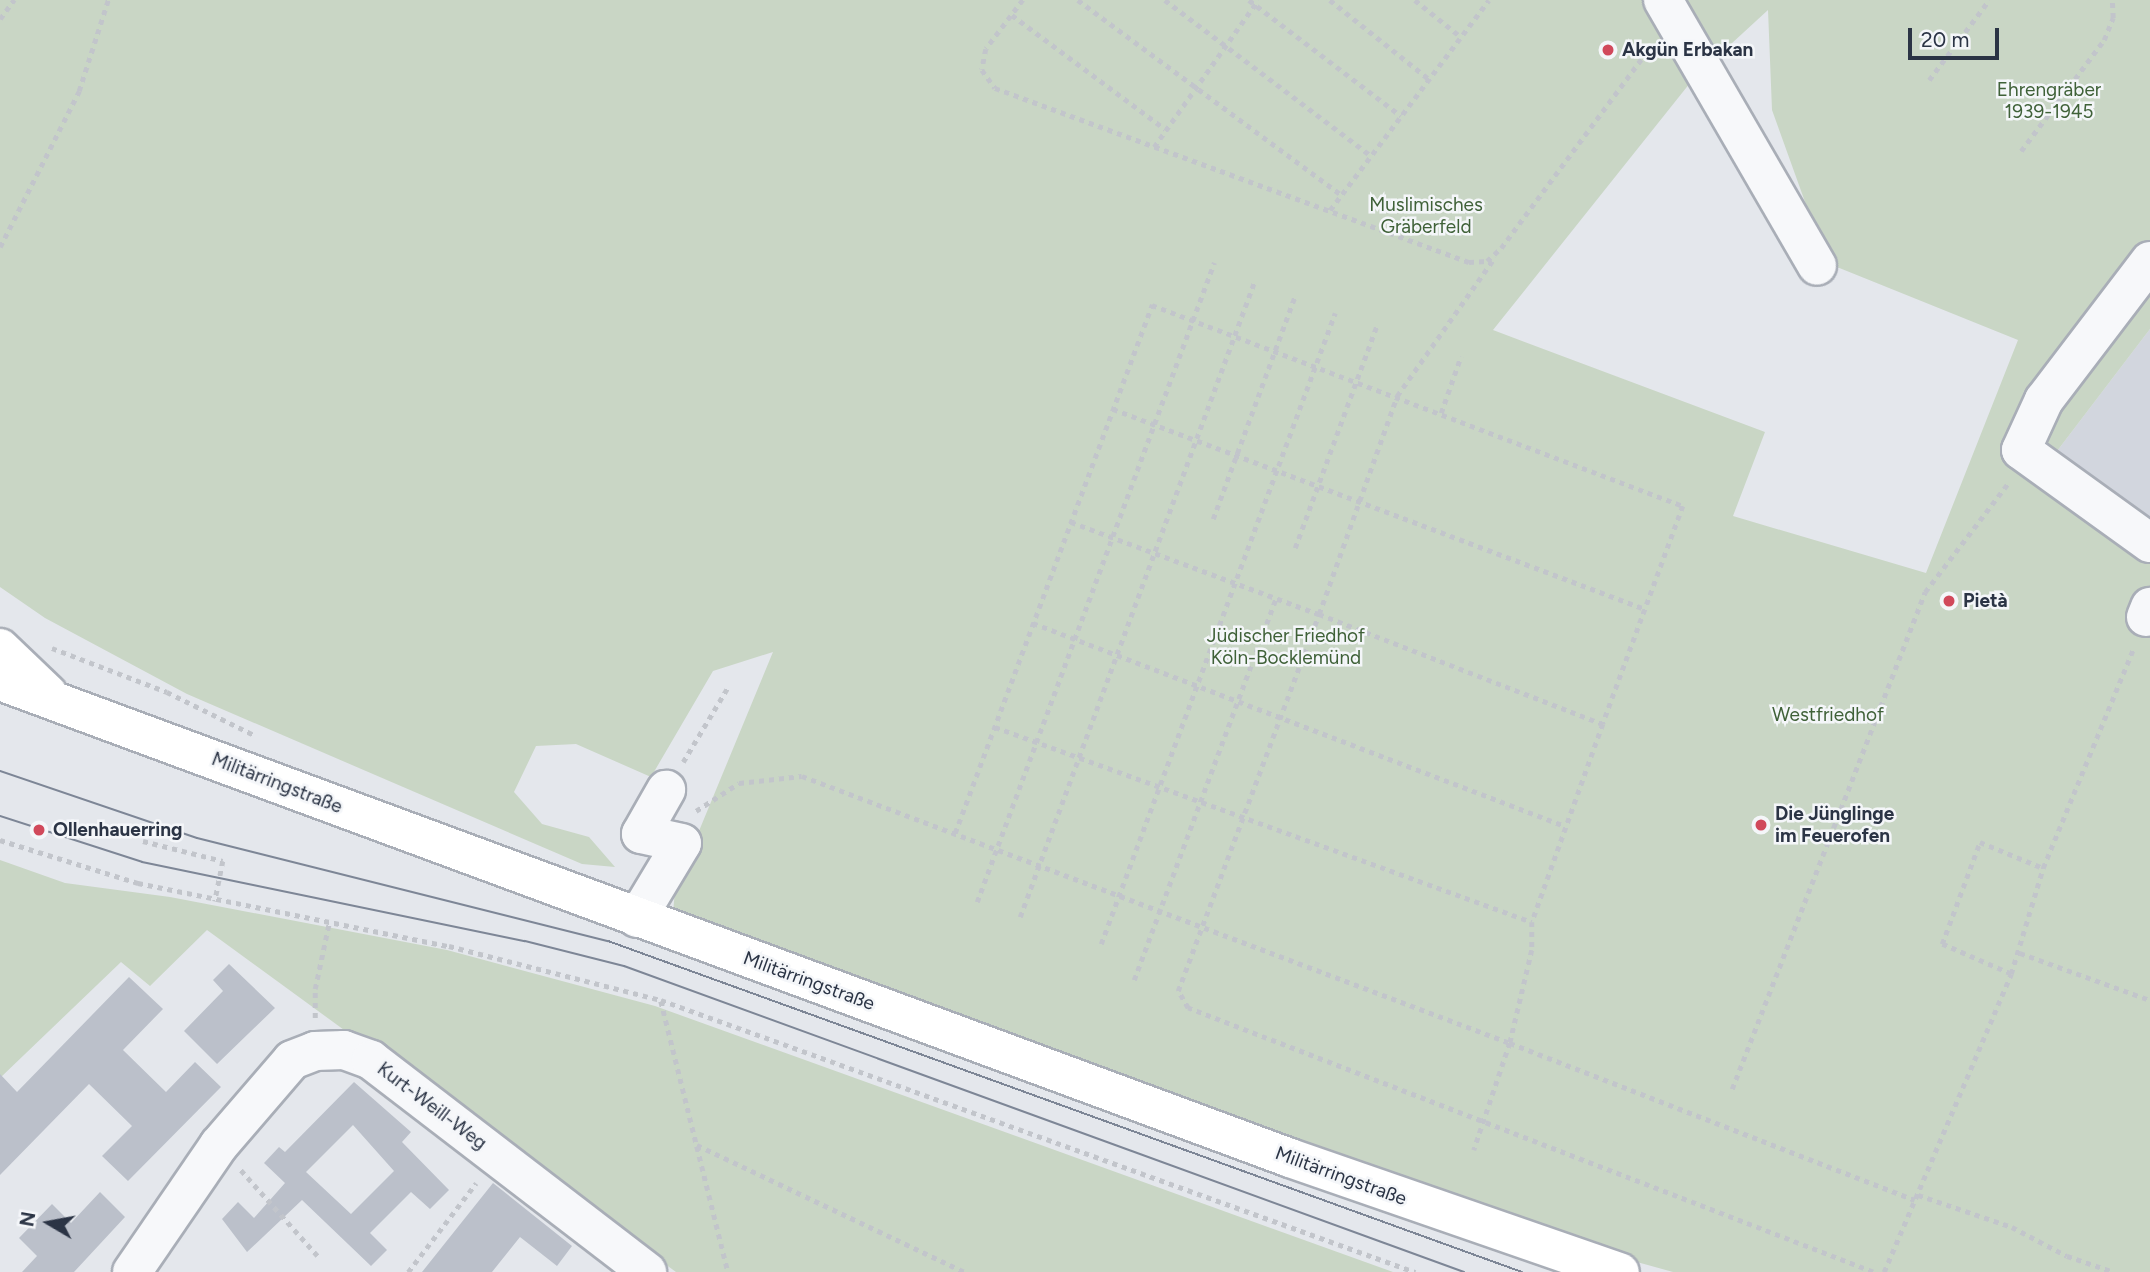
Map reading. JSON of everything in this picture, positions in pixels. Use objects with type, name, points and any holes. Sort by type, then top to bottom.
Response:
[{"type":"main road","points":[[0,648],[52,698]]},
{"type":"main road","name":"Militärringstraße","points":[[0,681],[1303,1163],[1620,1272]]},
{"type":"street","points":[[1667,8],[1817,266]]},
{"type":"street","points":[[2150,261],[2044,400],[2021,450],[2150,543]]},
{"type":"street","points":[[637,918],[682,843],[641,834],[666,790]]},
{"type":"street","name":"Kurt-Weill-Weg","points":[[315,1051],[344,1050],[371,1060],[498,1154],[647,1272]]},
{"type":"street","points":[[132,1272],[219,1145],[292,1060],[315,1051]]},
{"type":"path","points":[[0,19],[14,0]]},
{"type":"path","points":[[0,247],[79,91],[108,0]]},
{"type":"path","points":[[1023,0],[986,49],[982,69],[995,88],[1469,262],[1487,261],[1502,248]]},
{"type":"path","points":[[1078,0],[1342,195]]},
{"type":"path","points":[[1165,0],[1371,156]]},
{"type":"path","points":[[1250,0],[1401,116]]},
{"type":"path","points":[[1331,0],[1429,79]]},
{"type":"path","points":[[1415,0],[1461,37]]},
{"type":"path","points":[[1330,209],[1489,0]]},
{"type":"path","points":[[1928,80],[1989,0]]},
{"type":"path","points":[[2021,151],[2104,40],[2113,18],[2112,0]]},
{"type":"path","points":[[1154,147],[1256,2]]},
{"type":"path","points":[[1667,8],[1397,396],[1319,614],[1278,717],[1178,991],[1188,1008],[1873,1272]]},
{"type":"path","points":[[1012,15],[1165,129]]},
{"type":"path","points":[[977,902],[1214,263]]},
{"type":"path","points":[[1020,917],[1255,280]]},
{"type":"path","points":[[1213,519],[1295,296]]},
{"type":"path","points":[[955,833],[1152,305],[1683,506],[1532,922],[1532,950],[1510,1043],[1486,1123],[1474,1150]]},
{"type":"path","points":[[1101,944],[1335,313]]},
{"type":"path","points":[[1295,548],[1377,325]]},
{"type":"path","points":[[1441,413],[1461,356]]},
{"type":"path","points":[[1113,410],[1645,609]]},
{"type":"path","points":[[1732,1088],[1925,592],[2006,487],[2021,450]]},
{"type":"path","points":[[1071,522],[1603,724]]},
{"type":"path","points":[[1134,980],[1276,598]]},
{"type":"path","points":[[1884,1272],[2020,953],[2043,868],[2148,612]]},
{"type":"path","points":[[1033,624],[1565,827]]},
{"type":"path","points":[[666,790],[728,687]]},
{"type":"path","points":[[995,727],[1532,922]]},
{"type":"path","points":[[682,843],[696,810],[739,783],[802,776],[1916,1197],[1988,1217],[2067,1256],[2114,1272]]},
{"type":"path","points":[[0,840],[73,864],[215,901],[449,946],[661,1000],[1415,1272]]},
{"type":"path","points":[[143,841],[223,861],[215,901]]},
{"type":"path","points":[[2011,974],[1942,944],[1980,842],[2043,868]]},
{"type":"path","points":[[315,1051],[315,989],[329,923]]},
{"type":"path","points":[[2020,953],[2150,1000]]},
{"type":"path","points":[[661,1000],[728,1272]]},
{"type":"path","points":[[696,1144],[965,1272]]},
{"type":"path","points":[[219,1145],[318,1256]]},
{"type":"path","points":[[408,1272],[498,1154]]},
{"type":"shaded area","points":[[2150,329],[2150,531],[2051,459]]},
{"type":"green space","points":[[0,0],[2150,0],[2150,329],[2051,459],[2150,531],[2150,1272],[1673,1272],[1590,1249],[673,914],[675,889],[773,652],[713,671],[651,777],[576,744],[536,746],[514,792],[542,824],[589,837],[615,867],[582,864],[187,694],[45,618],[0,587]],"holes":[[[1768,10],[1772,110],[1827,263],[2018,340],[1926,573],[1733,516],[1765,432],[1493,330],[1694,78]]]},
{"type":"green space","points":[[0,860],[65,883],[170,897],[447,950],[655,1006],[1393,1272],[676,1272],[207,930],[150,986],[121,962],[0,1078]]},
{"type":"building","points":[[229,964],[275,1008],[217,1064],[184,1031],[223,991],[213,980]]},
{"type":"building","points":[[129,977],[163,1009],[123,1050],[166,1092],[195,1062],[221,1087],[128,1181],[102,1156],[132,1126],[89,1084],[0,1175],[0,1074],[17,1092]]},
{"type":"building","points":[[354,1082],[411,1132],[402,1142],[449,1190],[430,1209],[411,1192],[370,1233],[387,1250],[371,1266],[302,1200],[247,1252],[222,1219],[238,1202],[254,1218],[285,1183],[264,1163],[279,1147],[285,1152]],"holes":[[[353,1125],[394,1171],[351,1214],[306,1172]]]},
{"type":"building","points":[[493,1183],[572,1246],[557,1266],[520,1237],[492,1272],[422,1272]]},
{"type":"building","points":[[100,1192],[125,1217],[74,1272],[22,1272],[37,1256],[19,1238],[52,1204],[71,1223]]},
{"type":"tram line","points":[[0,771],[197,838],[608,941],[1522,1272]]},
{"type":"tram line","points":[[0,816],[142,862],[525,941],[624,966],[1464,1272]]},
{"type":"place","name":"Akgün Erbakan","points":[[1608,50]]},
{"type":"place","name":"Pietà","points":[[1949,601]]},
{"type":"place","name":"Die Jünglinge im Feuerofen","points":[[1761,825]]},
{"type":"place","name":"Ollenhauerring","points":[[39,830]]},
{"type":"park label","name":"Ehrengräber 1939-1945","points":[[2049,101]]},
{"type":"park label","name":"Muslimisches Gräberfeld","points":[[1426,216]]},
{"type":"park label","name":"Jüdischer Friedhof Köln-Bocklemünd","points":[[1286,647]]},
{"type":"park label","name":"Westfriedhof","points":[[1828,715]]}]
